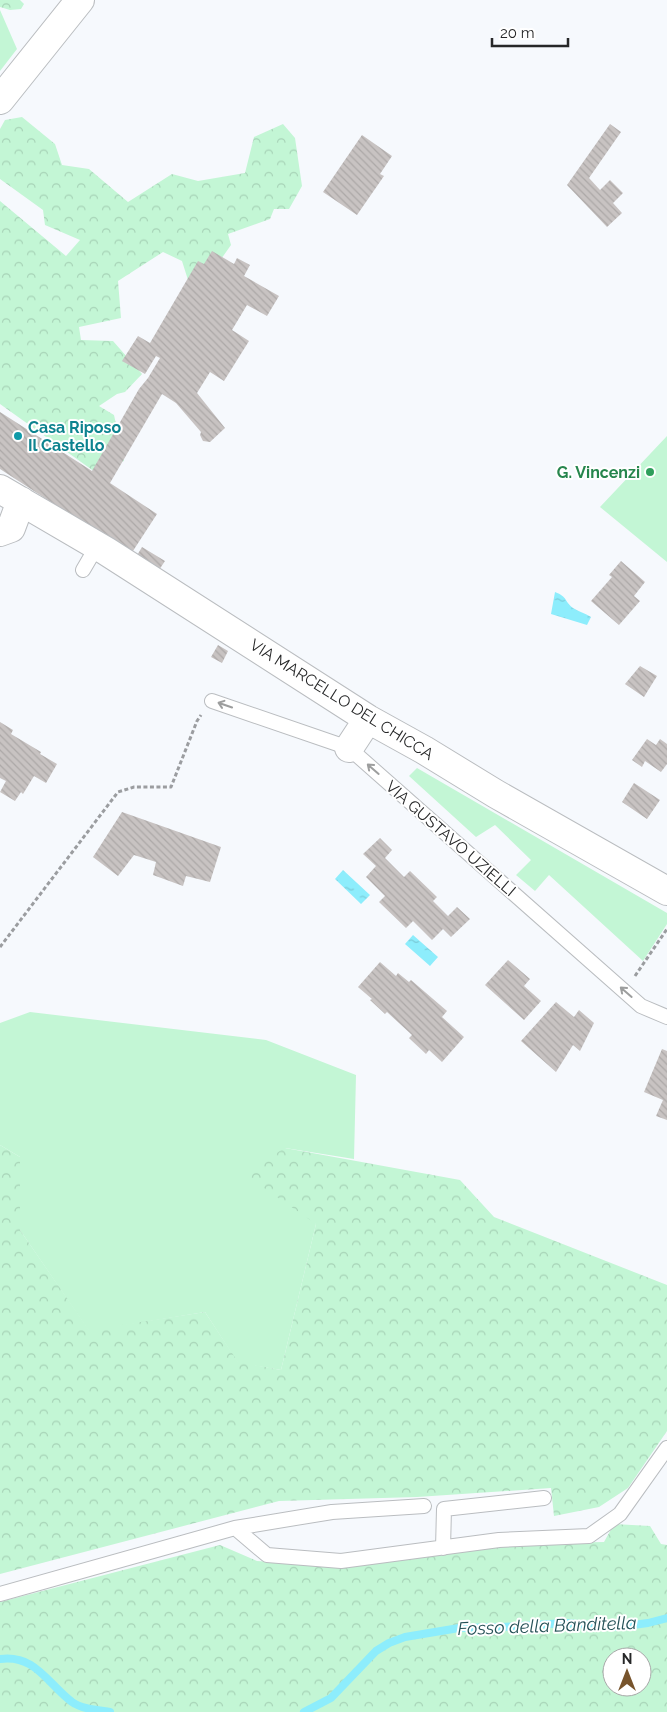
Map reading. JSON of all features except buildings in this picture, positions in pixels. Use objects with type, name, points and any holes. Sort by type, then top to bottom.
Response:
[{"type":"street","points":[[0,100],[80,0]]},
{"type":"street","points":[[0,532],[11,528],[11,495]]},
{"type":"street","name":"VIA MARCELLO DEL CHICCA","points":[[11,495],[97,546],[368,719],[667,891]]},
{"type":"street","points":[[349,748],[368,719]]},
{"type":"lane","points":[[83,570],[97,546]]},
{"type":"lane","name":"VIA GUSTAVO UZIELLI","points":[[212,701],[349,748],[641,1006],[667,1017]]},
{"type":"lane","points":[[235,1528],[267,1555],[341,1561],[499,1540],[589,1536],[620,1514],[667,1448]]},
{"type":"lane","points":[[443,1548],[444,1509],[544,1498]]},
{"type":"lane","points":[[0,1594],[235,1528],[332,1512],[424,1506]]},
{"type":"path","points":[[0,947],[118,792],[134,787],[171,787],[197,721],[212,701]]},
{"type":"path","points":[[640,983],[633,979],[667,929]]},
{"type":"green space","points":[[0,0],[20,0],[24,4],[21,9],[10,10],[0,7]]},
{"type":"green space","points":[[0,10],[17,49],[0,71]]},
{"type":"green space","points":[[22,117],[55,144],[62,165],[89,169],[128,202],[172,174],[198,181],[245,173],[254,137],[283,124],[295,138],[302,186],[289,209],[274,209],[270,219],[228,234],[231,245],[207,279],[188,280],[182,261],[163,252],[118,281],[121,318],[79,327],[81,340],[113,341],[142,374],[125,392],[117,394],[99,406],[114,415],[124,461],[95,472],[0,404],[0,201],[66,256],[80,240],[45,225],[43,210],[0,179],[0,129],[5,120]]},
{"type":"green space","name":"G. Vincenzi","points":[[667,436],[667,562],[600,507]]},
{"type":"green space","points":[[417,768],[667,913],[667,924],[643,961],[549,875],[535,891],[516,875],[531,860],[495,825],[476,837],[409,776]]},
{"type":"green space","points":[[30,1012],[266,1040],[356,1075],[354,1159],[285,1148],[316,1224],[281,1370],[238,1363],[205,1312],[89,1331],[20,1230],[20,1157],[0,1145],[0,1023]]},
{"type":"green space","points":[[0,1145],[20,1157],[20,1230],[89,1330],[205,1312],[238,1362],[281,1370],[316,1224],[242,1173],[285,1148],[460,1180],[494,1217],[667,1285],[667,1431],[628,1488],[599,1507],[554,1516],[551,1488],[417,1497],[279,1501],[0,1574]]},
{"type":"green space","points":[[614,1524],[650,1526],[661,1544],[667,1545],[667,1712],[0,1712],[0,1602],[220,1545],[257,1561],[336,1566],[500,1544],[604,1542]]},
{"type":"water","points":[[555,592],[564,597],[570,606],[591,617],[587,625],[551,614]]},
{"type":"water","points":[[343,870],[370,895],[361,904],[335,879]]},
{"type":"water","points":[[413,935],[438,957],[430,966],[405,944]]},
{"type":"waterway","name":"Fosso della Banditella","points":[[304,1712],[331,1698],[376,1651],[389,1643],[405,1637],[459,1628],[565,1623],[618,1627],[667,1618]]},
{"type":"waterway","name":"Fosso della Banditella","points":[[0,1659],[12,1659],[32,1665],[72,1702],[90,1709],[110,1712]]},
{"type":"place","name":"Casa Riposo Il Castello","points":[[18,436]]},
{"type":"place","name":"G. Vincenzi","points":[[650,472]]}]
